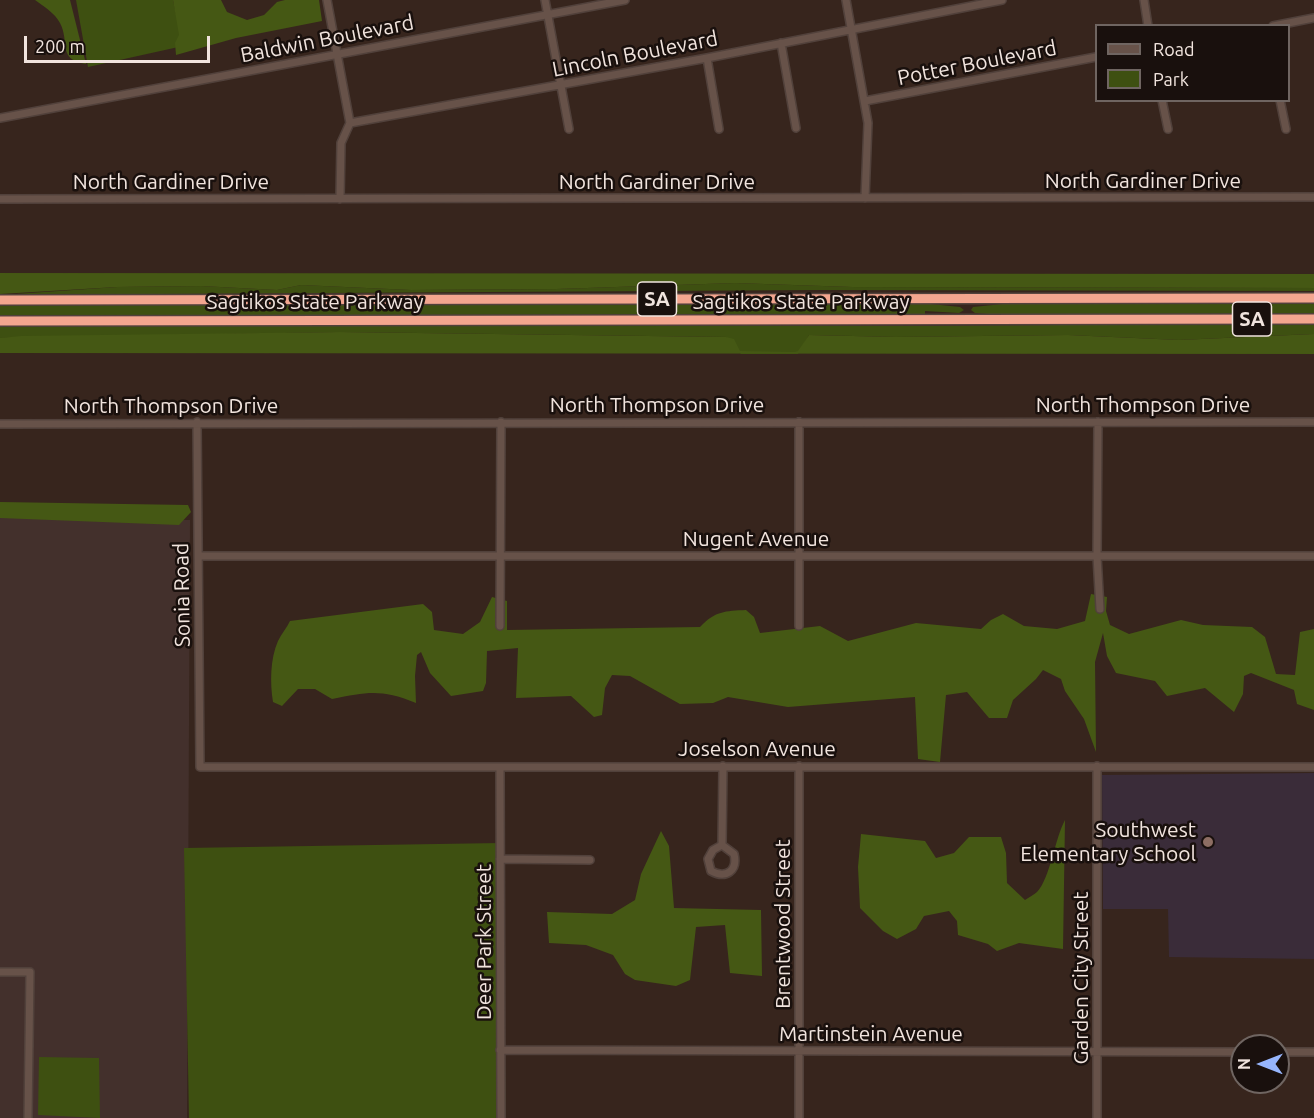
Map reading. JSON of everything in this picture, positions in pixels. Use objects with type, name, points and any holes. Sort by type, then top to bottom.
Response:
[{"type":"highway","name":"Sagtikos State Parkway","points":[[0,300],[1314,298]]},
{"type":"highway","name":"Sagtikos State Parkway","points":[[0,321],[1314,319]]},
{"type":"street","points":[[327,0],[350,123],[340,143],[340,199]]},
{"type":"street","points":[[545,0],[569,129]]},
{"type":"street","name":"Baldwin Boulevard","points":[[0,118],[625,0]]},
{"type":"street","points":[[846,0],[865,101],[867,123],[865,198]]},
{"type":"street","name":"Lincoln Boulevard","points":[[350,123],[707,58],[1002,0]]},
{"type":"street","points":[[1144,0],[1148,24]]},
{"type":"street","points":[[1283,24],[1314,18]]},
{"type":"street","points":[[781,43],[796,128]]},
{"type":"street","name":"Potter Boulevard","points":[[865,101],[1095,57]]},
{"type":"street","points":[[707,58],[719,129]]},
{"type":"street","points":[[1162,102],[1167,129]]},
{"type":"street","points":[[1281,102],[1286,129]]},
{"type":"street","name":"North Gardiner Drive","points":[[0,199],[1314,197]]},
{"type":"street","name":"Sonia Road","points":[[197,422],[200,767]]},
{"type":"street","points":[[500,627],[501,422]]},
{"type":"street","points":[[799,422],[799,626]]},
{"type":"street","points":[[1098,422],[1097,556],[1100,609]]},
{"type":"street","name":"North Thompson Drive","points":[[0,424],[1314,422]]},
{"type":"street","name":"Nugent Avenue","points":[[199,556],[1314,556]]},
{"type":"street","name":"Deer Park Street","points":[[500,766],[501,1118]]},
{"type":"street","points":[[722,845],[723,766]]},
{"type":"street","name":"Brentwood Street","points":[[799,766],[799,1118]]},
{"type":"street","name":"Garden City Street","points":[[1097,766],[1098,1118]]},
{"type":"street","name":"Joselson Avenue","points":[[200,767],[1314,767]]},
{"type":"street","points":[[722,845],[734,854],[736,860],[733,869],[721,875],[711,871],[708,859],[713,850],[722,845]]},
{"type":"street","points":[[500,859],[590,860]]},
{"type":"street","points":[[0,972],[30,972],[28,1118]]},
{"type":"street","name":"Martinstein Avenue","points":[[500,1050],[1230,1052]]},
{"type":"street","points":[[1290,1052],[1314,1052]]},
{"type":"shaded area","points":[[0,517],[190,520],[187,1118],[0,1118]]},
{"type":"shaded area","name":"Southwest Elementary School","points":[[1314,773],[1314,959],[1169,957],[1168,909],[1103,909],[1102,775]]},
{"type":"green space","points":[[35,0],[70,0],[86,64],[71,59],[58,19]]},
{"type":"green space","points":[[76,0],[173,0],[183,46],[88,67]]},
{"type":"green space","points":[[173,0],[221,0],[227,12],[247,20],[264,15],[277,2],[319,0],[322,21],[236,38],[176,55],[175,43],[179,35]]},
{"type":"green space","points":[[0,273],[1314,274],[1314,288],[852,287],[735,283],[557,289],[411,290],[301,285],[277,290],[201,286],[117,287],[0,294]]},
{"type":"green space","points":[[735,283],[852,287],[1314,288],[1314,291],[818,290],[0,295],[117,287],[201,286],[277,290],[301,285],[411,290],[557,289]]},
{"type":"green space","points":[[912,302],[960,307],[964,310],[959,313],[925,311],[925,314],[920,314],[920,316],[0,317],[0,304]]},
{"type":"green space","points":[[1314,302],[1314,315],[1015,316],[975,313],[971,310],[973,307],[1012,303]]},
{"type":"green space","points":[[1314,323],[1314,334],[1179,340],[1068,335],[896,337],[809,335],[798,354],[741,354],[726,337],[340,332],[0,338],[0,325],[932,326]]},
{"type":"green space","points":[[340,332],[726,337],[734,339],[740,351],[795,352],[809,335],[896,337],[1068,335],[1179,340],[1314,334],[1314,354],[0,353],[0,338],[21,336]]},
{"type":"green space","points":[[0,502],[188,505],[191,512],[179,525],[0,518]]},
{"type":"green space","points":[[1091,594],[1107,597],[1106,611],[1110,625],[1129,634],[1181,620],[1203,625],[1252,627],[1265,637],[1276,674],[1295,675],[1300,632],[1314,629],[1314,710],[1297,704],[1294,690],[1251,673],[1244,676],[1243,694],[1234,712],[1205,688],[1167,696],[1155,681],[1116,673],[1107,656],[1103,633],[1095,662],[1096,752],[1084,719],[1065,691],[1061,679],[1043,670],[1013,700],[1007,718],[989,718],[967,692],[946,695],[940,762],[918,759],[915,697],[788,707],[728,697],[713,703],[680,704],[630,676],[612,675],[605,688],[602,715],[594,717],[571,696],[516,698],[518,648],[487,651],[486,683],[483,691],[451,696],[430,673],[421,652],[417,655],[416,703],[393,695],[374,693],[332,699],[315,689],[298,689],[282,706],[273,702],[272,695],[273,655],[290,621],[423,604],[432,612],[434,630],[463,634],[480,622],[492,597],[507,601],[507,630],[700,627],[721,613],[746,610],[754,617],[760,633],[820,626],[848,641],[916,623],[981,629],[991,620],[1003,614],[1024,626],[1057,629],[1085,621]]},
{"type":"green space","points":[[1065,820],[1063,949],[1019,943],[997,951],[988,944],[958,935],[957,921],[949,911],[924,916],[916,929],[897,939],[883,931],[860,908],[858,867],[861,834],[925,841],[936,858],[954,853],[969,837],[1001,837],[1006,853],[1007,883],[1025,900],[1042,886]]},
{"type":"green space","points":[[661,831],[669,846],[674,908],[761,910],[762,976],[730,973],[725,925],[696,927],[690,980],[676,986],[635,980],[625,974],[613,955],[586,945],[549,943],[547,912],[612,914],[635,900],[641,874]]},
{"type":"green space","points":[[501,843],[506,1118],[189,1118],[184,848]]},
{"type":"green space","points":[[39,1057],[99,1058],[100,1118],[38,1115]]},
{"type":"place","name":"Southwest Elementary School","points":[[1208,842]]}]
